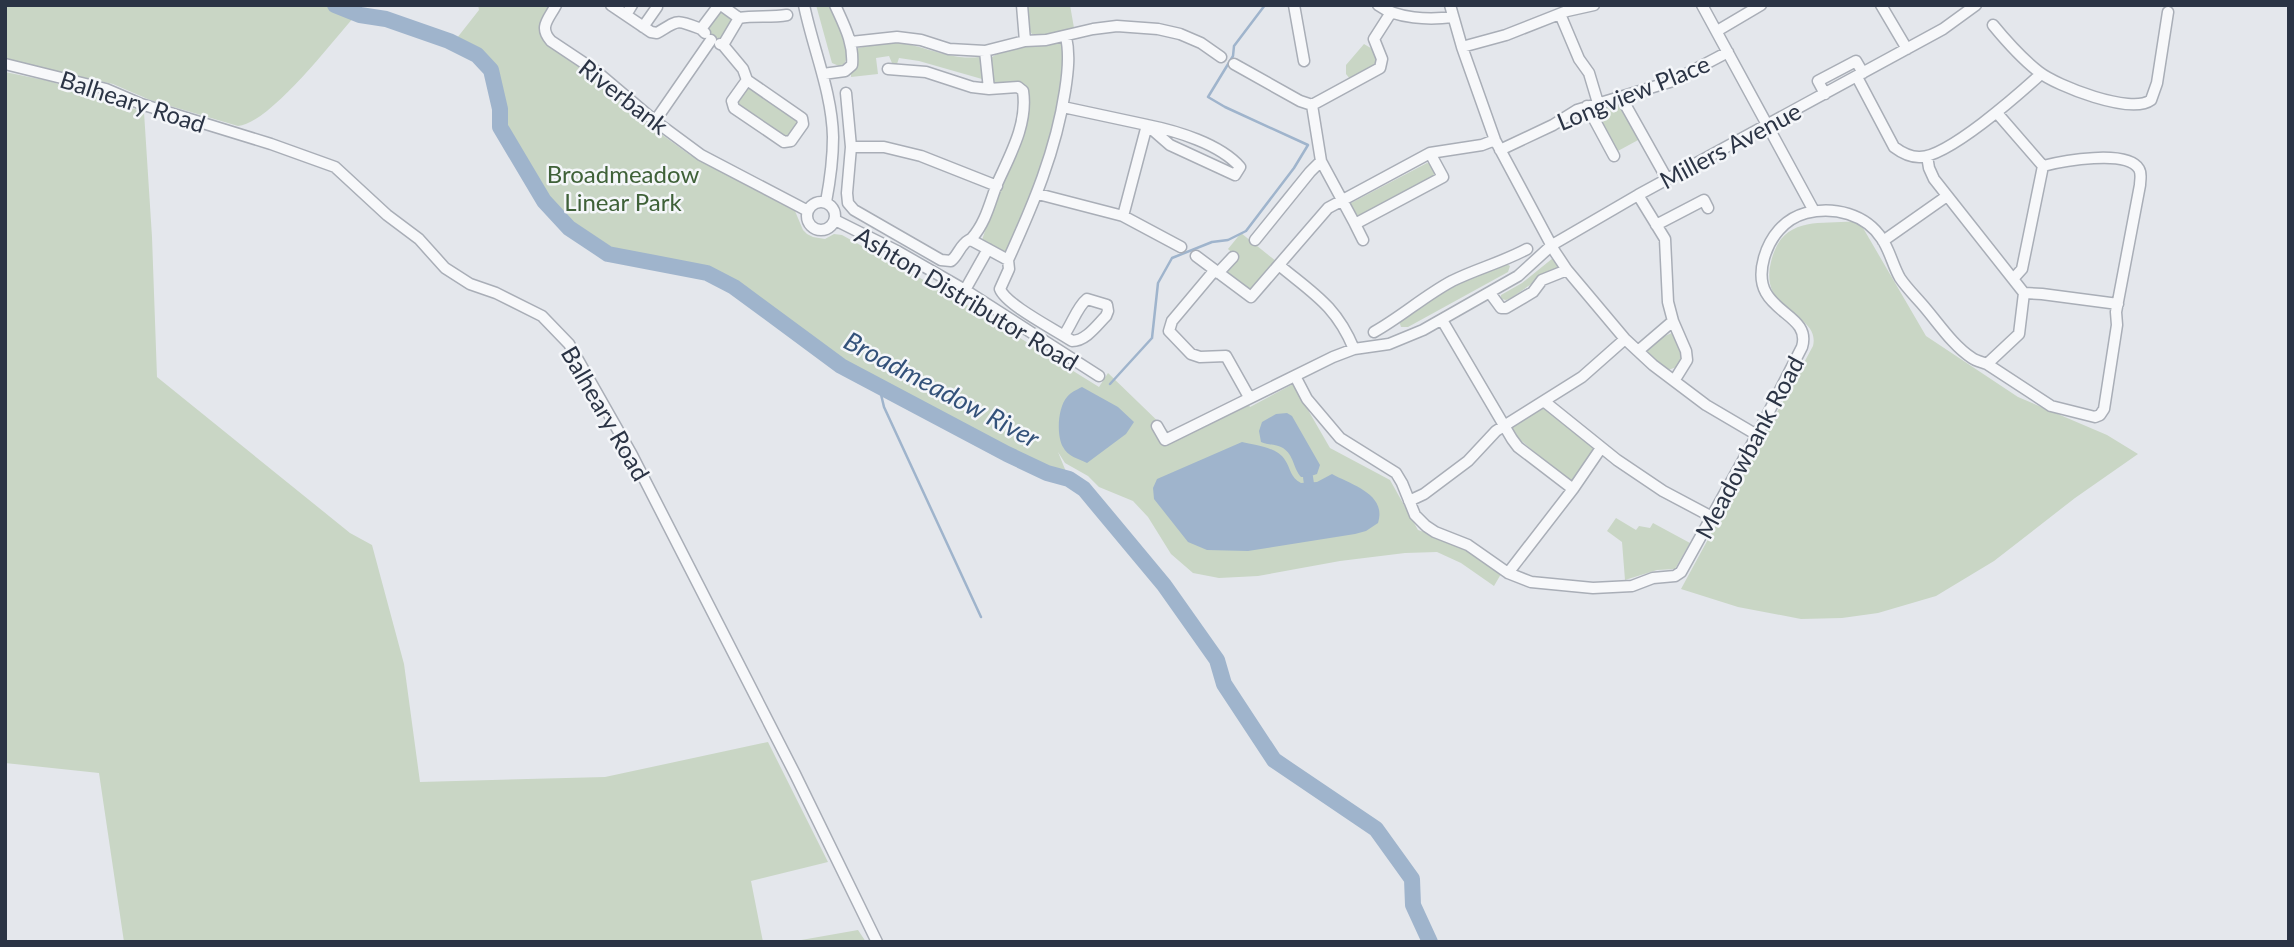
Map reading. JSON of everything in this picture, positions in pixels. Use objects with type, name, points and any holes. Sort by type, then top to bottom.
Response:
[{"type":"street","name":"Riverbank","points":[[556,5],[544,26],[546,36],[596,71],[655,121],[701,155],[808,211]]},
{"type":"street","points":[[611,5],[643,27],[657,33],[677,22],[701,29],[711,40],[723,45],[743,69],[747,80],[802,118],[803,124],[791,141],[784,142],[734,108],[732,101],[747,80]]},
{"type":"street","points":[[626,15],[632,5]]},
{"type":"street","points":[[701,29],[720,5],[739,18],[787,15]]},
{"type":"street","points":[[804,5],[823,74],[833,136],[832,167],[826,202]]},
{"type":"street","points":[[823,74],[845,71],[852,65],[851,42],[835,5]]},
{"type":"street","points":[[1022,5],[1025,41]]},
{"type":"street","points":[[1291,5],[1304,61]]},
{"type":"street","points":[[1378,5],[1390,14],[1411,11],[1453,17]]},
{"type":"street","points":[[1450,5],[1495,140],[1567,270],[1638,351],[1706,405],[1757,435]]},
{"type":"street","points":[[1462,47],[1593,5]]},
{"type":"street","points":[[1702,5],[1814,211]]},
{"type":"street","points":[[1717,31],[1761,5]]},
{"type":"street","points":[[1881,5],[1907,49]]},
{"type":"street","name":"Millers Avenue","points":[[1157,426],[1165,440],[1333,357],[1354,349],[1377,347],[1400,340],[1442,320],[1518,276],[1552,245],[1638,195],[1943,29],[1976,5]]},
{"type":"street","points":[[643,27],[657,7]]},
{"type":"street","points":[[1993,25],[2017,54],[2041,74],[2099,99],[2146,103],[2151,100],[2157,83],[2168,12]]},
{"type":"street","points":[[1234,64],[1312,105],[1380,68],[1382,59],[1374,39],[1390,14]]},
{"type":"street","points":[[1560,14],[1579,59],[1589,73],[1598,103]]},
{"type":"street","points":[[723,45],[739,18]]},
{"type":"street","points":[[851,42],[897,37],[921,40],[949,49],[985,51],[1025,41],[1066,37],[1093,29],[1117,26],[1158,29],[1191,38],[1222,57]]},
{"type":"street","points":[[1008,260],[1038,194],[1058,133],[1069,49],[1066,37]]},
{"type":"street","points":[[655,121],[711,40]]},
{"type":"street","points":[[985,51],[989,89]]},
{"type":"street","name":"Longview Place","points":[[1500,150],[1587,106],[1673,81],[1728,52]]},
{"type":"street","points":[[1825,94],[1818,81],[1856,61],[1894,148],[1904,155],[1921,158],[1982,124],[2041,74]]},
{"type":"street","name":"Balheary Road","points":[[5,64],[106,89],[141,104],[271,144],[335,167],[387,215],[419,239],[445,268],[470,284],[496,293],[542,316],[569,344],[632,455],[795,774],[877,942]]},
{"type":"street","points":[[846,93],[850,147],[847,193],[854,211],[947,262],[956,258],[964,243],[971,240],[985,216],[1015,145],[1024,111],[1023,92],[1018,87],[989,89],[961,85],[926,72],[888,69]]},
{"type":"street","points":[[1621,97],[1667,179]]},
{"type":"street","points":[[1312,105],[1321,161],[1363,240]]},
{"type":"street","points":[[1587,106],[1614,156]]},
{"type":"street","points":[[1063,107],[1176,131],[1231,157],[1240,167],[1235,174],[1223,170],[1170,145],[1147,125]]},
{"type":"street","points":[[1997,113],[2043,166]]},
{"type":"street","points":[[1123,216],[1147,125]]},
{"type":"street","points":[[1196,256],[1251,297],[1324,212],[1341,200],[1430,153],[1482,145],[1495,140]]},
{"type":"street","points":[[850,147],[884,147],[920,156],[997,186]]},
{"type":"street","points":[[1355,224],[1443,177],[1430,153]]},
{"type":"street","points":[[1927,156],[1934,179],[2024,293],[2019,334],[1987,364]]},
{"type":"street","points":[[1947,196],[1883,241],[1900,279],[1955,343],[1973,359],[1987,364],[2051,406],[2095,417],[2104,409],[2118,304],[2141,172],[2127,161],[2098,157],[2043,166]]},
{"type":"street","points":[[1255,240],[1321,161]]},
{"type":"street","points":[[2013,279],[2022,269],[2043,166]]},
{"type":"street","points":[[1038,194],[1123,216],[1181,247]]},
{"type":"street","points":[[1638,195],[1665,239],[1666,288],[1673,321],[1687,360],[1674,381]]},
{"type":"street","points":[[1656,225],[1704,200],[1708,208]]},
{"type":"street","points":[[817,202],[826,202],[833,207],[835,220],[826,229],[817,229],[809,224],[808,211],[817,202]]},
{"type":"street","name":"Meadowbank Road","points":[[1508,573],[1531,582],[1580,587],[1625,587],[1653,578],[1675,576],[1681,572],[1757,435],[1794,365],[1804,340],[1801,325],[1776,307],[1765,291],[1761,270],[1772,238],[1796,217],[1814,211],[1842,211],[1866,223],[1883,241]]},
{"type":"street","name":"Ashton Distributor Road","points":[[835,220],[965,290],[1099,376]]},
{"type":"street","points":[[971,240],[1008,260],[1010,266],[1001,285],[1001,293],[1030,315],[1072,341],[1082,340],[1106,316],[1107,305],[1087,299],[1063,335]]},
{"type":"street","points":[[965,290],[988,249]]},
{"type":"street","points":[[1374,332],[1451,282],[1527,249]]},
{"type":"street","points":[[1233,257],[1172,321],[1169,331],[1191,354],[1200,357],[1226,356],[1249,397]]},
{"type":"street","points":[[1508,259],[1518,276]]},
{"type":"street","points":[[1280,266],[1330,307],[1354,349]]},
{"type":"street","points":[[1490,293],[1501,308],[1506,308],[1533,292],[1542,280],[1567,270]]},
{"type":"street","points":[[2024,293],[2118,304]]},
{"type":"street","points":[[1442,320],[1518,447],[1573,489]]},
{"type":"street","points":[[1638,351],[1673,321]]},
{"type":"street","points":[[1392,322],[1400,340]]},
{"type":"street","points":[[1409,501],[1468,461],[1504,426],[1582,377],[1625,339]]},
{"type":"street","points":[[1295,376],[1307,399],[1332,430],[1352,447],[1396,473],[1415,515],[1426,526],[1435,533],[1468,545],[1508,573],[1601,448]]},
{"type":"street","points":[[1545,402],[1601,448],[1662,491],[1712,517]]},
{"type":"green space","points":[[5,5],[323,5],[354,17],[283,97],[251,122],[238,126],[150,100],[113,84],[5,59]]},
{"type":"green space","name":"Broadmeadow Linear Park","points":[[478,5],[552,5],[542,22],[544,42],[616,93],[650,126],[690,155],[795,211],[807,234],[825,239],[834,234],[842,235],[949,294],[1099,387],[1108,373],[1169,432],[1244,396],[1250,407],[1293,384],[1330,448],[1390,480],[1418,530],[1469,547],[1501,574],[1494,586],[1461,563],[1437,552],[1340,561],[1258,576],[1219,578],[1193,573],[1171,554],[1148,517],[1133,501],[1099,487],[1088,476],[1065,463],[1058,452],[1069,479],[1004,455],[841,366],[734,287],[707,273],[608,254],[569,228],[544,201],[500,127],[500,109],[491,70],[457,38],[479,10]]},
{"type":"green space","points":[[816,5],[830,5],[837,18],[846,43],[847,58],[844,64],[839,66],[832,63]]},
{"type":"green space","points":[[1028,5],[1070,5],[1074,28],[1048,34],[1032,34],[1029,30]]},
{"type":"green space","points":[[721,12],[734,22],[722,40],[713,37],[707,29]]},
{"type":"green space","points":[[890,42],[968,58],[979,57],[982,61],[982,79],[919,61],[899,58],[897,64],[892,63],[889,56],[876,58],[878,74],[851,77],[858,61],[858,48]]},
{"type":"green space","points":[[1062,43],[1065,48],[1060,105],[1043,172],[1007,253],[982,240],[1000,186],[1020,146],[1027,93],[993,85],[990,59],[1006,50],[1024,46]]},
{"type":"green space","points":[[1364,44],[1374,50],[1378,63],[1350,79],[1346,74],[1346,65]]},
{"type":"green space","points":[[5,72],[49,81],[144,112],[157,377],[350,533],[372,545],[404,664],[420,782],[605,777],[768,742],[828,862],[751,881],[763,942],[124,942],[99,773],[5,763]]},
{"type":"green space","points":[[749,86],[797,119],[799,122],[790,139],[738,107],[736,103]]},
{"type":"green space","points":[[1617,103],[1640,139],[1616,152],[1594,112],[1596,108]]},
{"type":"green space","points":[[1427,163],[1431,164],[1435,171],[1434,177],[1359,217],[1350,209],[1351,203]]},
{"type":"green space","points":[[1859,221],[1926,336],[2018,397],[2107,435],[2138,454],[2075,498],[1994,561],[1936,596],[1878,613],[1842,618],[1801,619],[1738,607],[1681,589],[1813,346],[1813,335],[1808,326],[1773,293],[1769,279],[1776,247],[1784,236],[1805,225]]},
{"type":"green space","points":[[1241,233],[1277,262],[1252,291],[1247,292],[1224,273],[1238,258],[1228,249]]},
{"type":"green space","points":[[1553,258],[1560,268],[1511,298],[1501,299],[1501,295],[1522,283]]},
{"type":"green space","points":[[1505,263],[1510,266],[1508,272],[1408,327],[1401,327],[1399,321],[1450,285]]},
{"type":"green space","points":[[1674,332],[1684,359],[1680,366],[1668,370],[1646,352],[1656,340]]},
{"type":"green space","points":[[1544,407],[1592,444],[1593,450],[1573,480],[1567,479],[1513,434],[1512,427]]},
{"type":"green space","points":[[1616,518],[1636,530],[1639,526],[1650,528],[1653,523],[1690,543],[1675,569],[1657,570],[1625,580],[1622,542],[1607,531]]},
{"type":"green space","points":[[858,930],[866,942],[790,942]]},
{"type":"water","points":[[1082,387],[1118,407],[1134,422],[1126,434],[1087,463],[1067,453],[1061,442],[1059,429],[1064,402],[1070,394]]},
{"type":"water","points":[[1287,413],[1292,416],[1320,465],[1317,474],[1301,477],[1287,451],[1261,442],[1259,431],[1262,422],[1276,414]]},
{"type":"water","points":[[1242,442],[1277,452],[1301,483],[1317,482],[1332,474],[1358,487],[1373,498],[1377,505],[1378,523],[1355,534],[1248,551],[1207,550],[1188,542],[1154,499],[1153,488],[1157,479]]},
{"type":"waterway","name":"Broadmeadow River","points":[[335,5],[449,41],[477,55],[491,70],[500,109],[500,127],[544,201],[569,228],[608,254],[707,273],[734,287],[841,366],[1007,454],[1047,473],[1069,479],[1084,489],[1164,585],[1217,660],[1224,684],[1274,760],[1376,829],[1412,879],[1413,905],[1430,942]]},
{"type":"waterway","points":[[1110,384],[1152,338],[1158,283],[1172,258],[1212,242],[1228,240],[1246,231],[1308,145],[1208,97],[1233,56],[1234,46],[1265,5]]},
{"type":"waterway","points":[[879,386],[884,407],[981,617]]},
{"type":"waterway","points":[[1308,477],[1309,484]]}]
